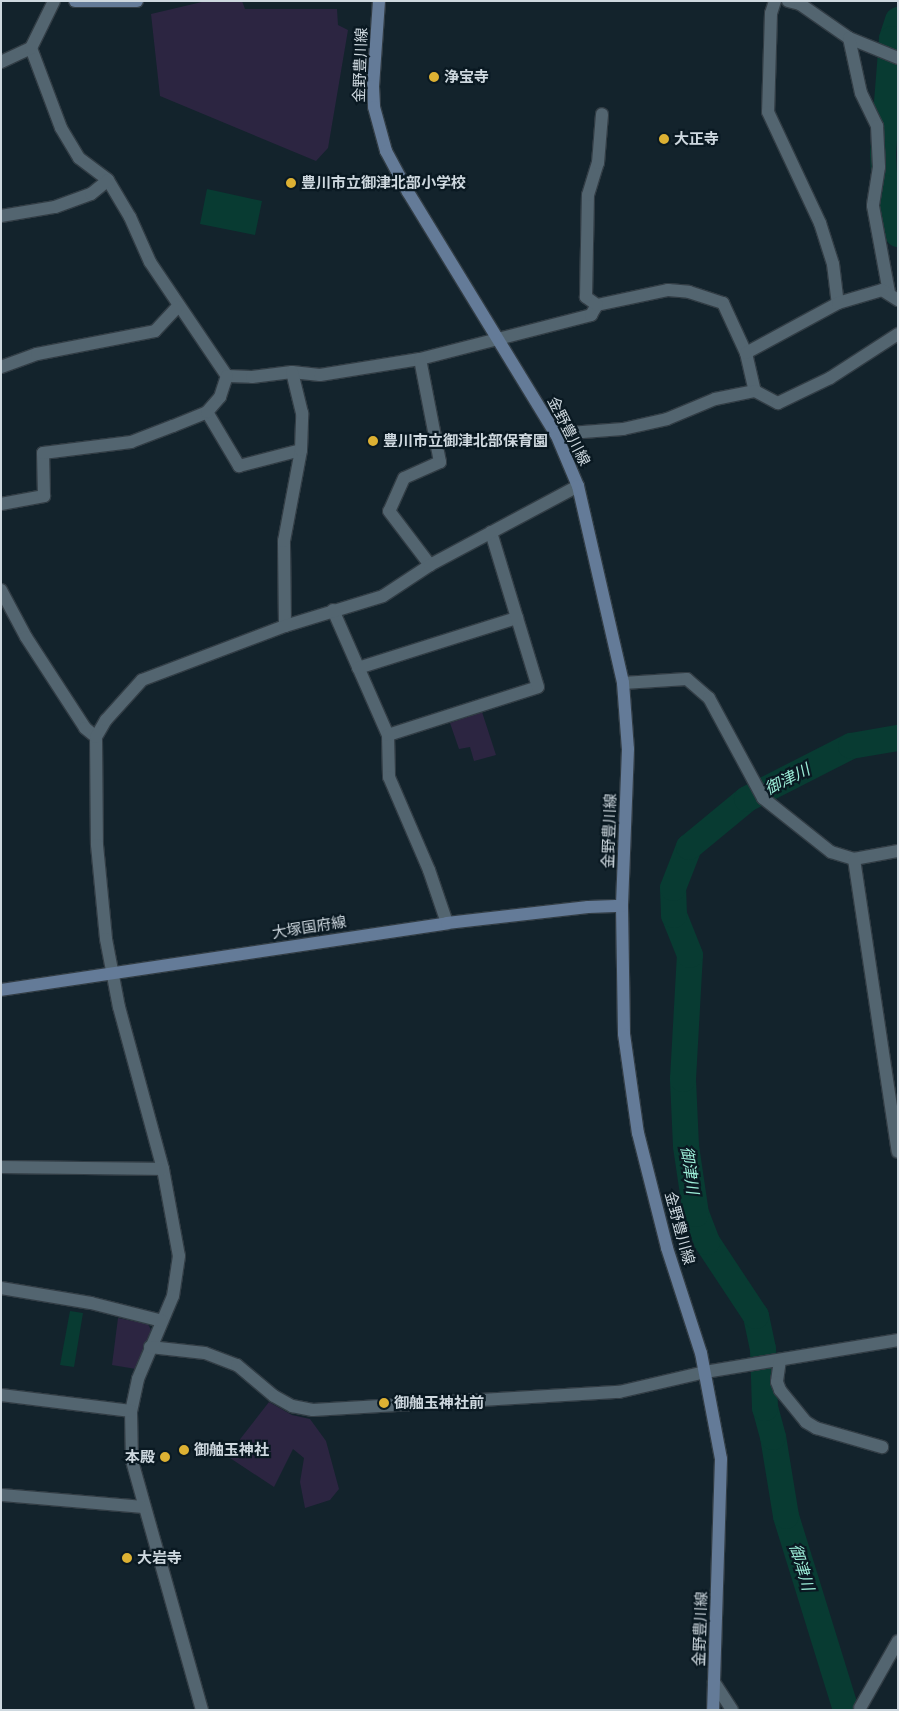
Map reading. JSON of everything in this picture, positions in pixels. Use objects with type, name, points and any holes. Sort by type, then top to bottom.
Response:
[{"type":"main road","points":[[75,1],[137,1]]},
{"type":"main road","name":"金野豊川線","points":[[379,1],[372,86],[374,108],[386,150],[408,192],[556,434],[578,486],[623,682],[628,749],[622,906],[624,1034],[638,1133],[667,1248],[706,1372],[721,1459],[713,1710]]},
{"type":"main road","name":"大塚国府線","points":[[1,990],[447,923],[588,907],[622,906]]},
{"type":"street","points":[[1,62],[31,48],[54,1]]},
{"type":"street","points":[[775,1],[770,22],[768,112],[820,223],[833,264],[838,303]]},
{"type":"street","points":[[788,1],[800,4],[849,38],[881,53],[898,58]]},
{"type":"street","points":[[849,38],[861,93],[877,126],[879,167],[873,206],[894,296]]},
{"type":"street","points":[[31,48],[61,128],[79,158],[108,180],[130,217],[150,262],[177,307],[226,376]]},
{"type":"street","points":[[597,305],[586,297],[588,195],[598,163],[602,114]]},
{"type":"street","points":[[1,216],[55,207],[91,194],[108,180]]},
{"type":"street","points":[[226,376],[252,377],[292,372],[320,374],[420,359],[591,315],[597,305],[668,290],[723,303],[746,353],[755,391]]},
{"type":"street","points":[[746,353],[838,303],[882,290],[894,296]]},
{"type":"street","points":[[1,366],[37,354],[155,331],[177,307]]},
{"type":"street","points":[[556,434],[594,428],[623,429],[667,419],[715,399],[755,391],[778,403],[830,378],[898,334]]},
{"type":"street","points":[[420,359],[440,462],[404,478],[389,511],[430,565]]},
{"type":"street","points":[[285,626],[284,541],[301,450],[302,413],[292,372]]},
{"type":"street","points":[[1,504],[44,496],[43,452],[131,442],[207,412],[220,397],[226,376]]},
{"type":"street","points":[[207,412],[240,466],[301,450]]},
{"type":"street","points":[[202,1710],[143,1507],[132,1461],[131,1411],[138,1379],[173,1296],[179,1256],[163,1169],[139,1087],[113,973],[97,845],[96,737],[106,720],[142,680],[285,626],[383,596],[430,565],[578,486]]},
{"type":"street","points":[[388,735],[538,687],[491,532]]},
{"type":"street","points":[[1,590],[26,637],[85,728],[96,737]]},
{"type":"street","points":[[333,610],[388,735],[389,777],[429,870],[447,923]]},
{"type":"street","points":[[358,668],[517,618]]},
{"type":"street","points":[[623,682],[687,679],[709,698],[763,798],[831,852],[854,859],[898,851]]},
{"type":"street","points":[[854,859],[898,1152]]},
{"type":"street","points":[[1,1167],[163,1169]]},
{"type":"street","points":[[1,1288],[91,1303],[162,1321]]},
{"type":"street","points":[[150,1347],[205,1353],[229,1362],[274,1396],[292,1406],[312,1410],[512,1396],[619,1392],[706,1372],[728,1370],[898,1340]]},
{"type":"street","points":[[775,1361],[777,1382],[780,1390],[806,1422],[816,1428],[882,1447]]},
{"type":"street","points":[[1,1394],[131,1411]]},
{"type":"street","points":[[1,1495],[143,1507]]},
{"type":"street","points":[[860,1708],[898,1641]]},
{"type":"street","points":[[714,1682],[732,1710]]},
{"type":"shaded area","points":[[206,1],[242,1],[245,9],[337,9],[338,25],[348,30],[328,148],[316,161],[160,96],[151,14]]},
{"type":"shaded area","points":[[207,189],[262,201],[255,235],[200,224]]},
{"type":"shaded area","points":[[482,712],[496,755],[474,761],[470,747],[459,749],[450,723]]},
{"type":"shaded area","points":[[70,1311],[83,1313],[74,1367],[60,1365]]},
{"type":"shaded area","points":[[118,1318],[148,1324],[151,1330],[136,1369],[112,1365]]},
{"type":"shaded area","points":[[269,1402],[292,1415],[310,1419],[326,1441],[339,1489],[330,1500],[305,1508],[300,1482],[304,1458],[293,1449],[274,1487],[227,1456]]},
{"type":"waterway","name":"御津川","points":[[898,20],[892,39],[883,154],[885,188],[898,234]]},
{"type":"waterway","name":"御津川","points":[[846,1710],[786,1516],[773,1437],[765,1408],[763,1349],[756,1316],[707,1242],[696,1214],[686,1146],[683,1079],[690,955],[674,915],[673,888],[689,847],[747,799],[851,746],[898,738]]},
{"type":"place","name":"浄宝寺","points":[[434,77]]},
{"type":"place","name":"大正寺","points":[[664,139]]},
{"type":"place","name":"豊川市立御津北部小学校","points":[[291,183]]},
{"type":"place","name":"豊川市立御津北部保育園","points":[[373,441]]},
{"type":"place","name":"御舳玉神社前","points":[[384,1403]]},
{"type":"place","name":"御舳玉神社","points":[[184,1450]]},
{"type":"place","name":"本殿","points":[[165,1457]]},
{"type":"place","name":"大岩寺","points":[[127,1558]]}]
